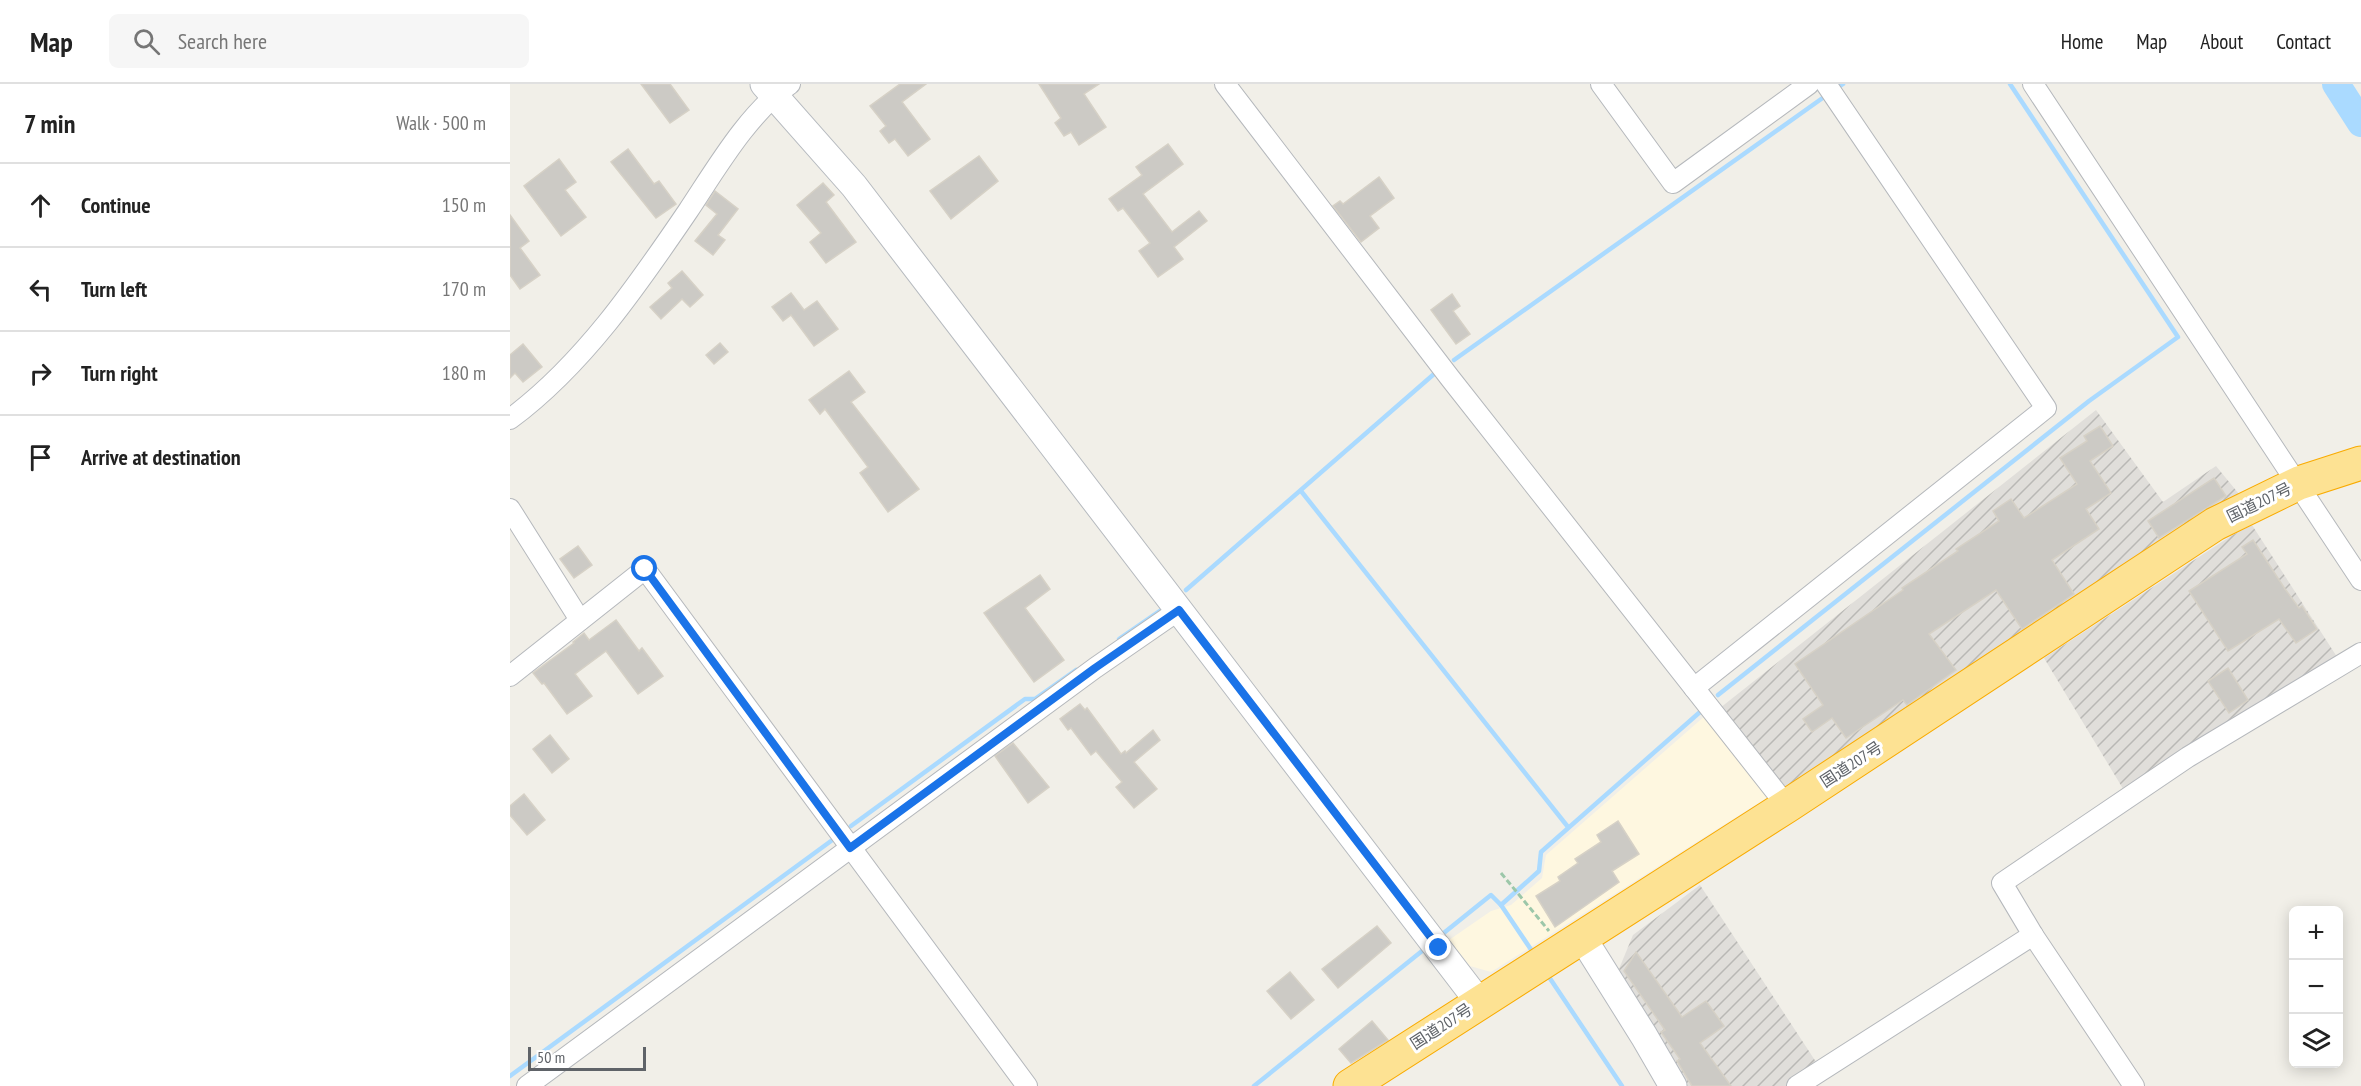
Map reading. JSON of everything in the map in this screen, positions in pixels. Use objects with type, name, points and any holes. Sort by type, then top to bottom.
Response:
[{"type":"highway","name":"国道207号","points":[[1350,1086],[1787,806],[2215,524],[2299,483],[2361,463]]},
{"type":"street","points":[[1225,84],[1450,378],[1787,806]]},
{"type":"street","points":[[1601,84],[1673,183],[1809,84]]},
{"type":"street","points":[[1694,688],[2046,408],[1826,84]]},
{"type":"street","points":[[2033,84],[2361,580]]},
{"type":"street","points":[[511,416],[546,389],[592,342],[654,261],[732,146],[776,88],[854,186],[1479,1002]]},
{"type":"street","points":[[510,509],[580,620]]},
{"type":"street","points":[[510,676],[645,569],[1027,1086]]},
{"type":"street","points":[[527,1086],[1095,668],[1179,610]]},
{"type":"street","points":[[2134,1086],[2033,935],[2002,883],[2188,757],[2361,653]]},
{"type":"street","points":[[1797,1086],[2033,935]]},
{"type":"street","points":[[1555,954],[1644,1036],[1673,1086]]},
{"type":"path","points":[[1501,873],[1521,897],[1555,954]]},
{"type":"shaded area","points":[[2096,410],[2163,502],[2216,466],[2239,494],[1783,790],[1720,708]]},
{"type":"shaded area","points":[[2252,525],[2339,660],[2125,792],[2044,658],[2231,536]]},
{"type":"shaded area","points":[[1706,715],[1768,797],[1491,972],[1470,966],[1449,940],[1491,911],[1511,905],[1542,878],[1546,855]]},
{"type":"shaded area","points":[[1700,885],[1820,1068],[1792,1086],[1687,1086],[1619,969],[1633,935]]},
{"type":"building","points":[[641,84],[670,84],[689,110],[670,123]]},
{"type":"building","points":[[900,84],[926,84],[902,102],[930,139],[908,156],[895,139],[889,143],[880,131],[886,126],[870,106]]},
{"type":"building","points":[[1039,84],[1099,84],[1084,94],[1106,127],[1079,145],[1071,132],[1064,136],[1055,123],[1061,118]]},
{"type":"building","points":[[1168,144],[1183,164],[1143,194],[1172,232],[1199,211],[1207,221],[1174,247],[1183,259],[1158,277],[1139,251],[1150,243],[1123,208],[1118,211],[1109,199],[1142,175],[1136,167]]},
{"type":"building","points":[[628,149],[654,184],[659,181],[676,204],[656,218],[611,162]]},
{"type":"building","points":[[979,156],[998,181],[951,219],[930,191]]},
{"type":"building","points":[[559,159],[576,182],[565,190],[586,217],[561,236],[524,186]]},
{"type":"building","points":[[1379,177],[1394,198],[1370,216],[1379,228],[1361,242],[1333,206],[1340,201],[1343,204]]},
{"type":"building","points":[[823,183],[834,195],[826,202],[856,242],[826,263],[810,242],[821,233],[797,205]]},
{"type":"building","points":[[715,191],[738,209],[718,235],[725,240],[713,255],[695,241],[717,214],[706,205]]},
{"type":"building","points":[[510,215],[529,241],[520,248],[540,275],[520,289],[510,275]]},
{"type":"building","points":[[682,271],[703,295],[690,307],[682,299],[661,319],[650,307],[672,288],[668,283]]},
{"type":"building","points":[[791,293],[804,310],[817,301],[838,329],[814,346],[791,315],[783,321],[772,307]]},
{"type":"building","points":[[1452,294],[1460,306],[1453,311],[1470,334],[1456,344],[1431,310]]},
{"type":"building","points":[[720,343],[728,352],[714,364],[706,355]]},
{"type":"building","points":[[523,344],[542,367],[523,382],[515,373],[510,378],[510,355]]},
{"type":"building","points":[[849,371],[865,392],[851,402],[919,489],[888,512],[860,473],[868,467],[825,409],[820,414],[809,400]]},
{"type":"building","points":[[2100,426],[2113,446],[2090,461],[2111,493],[2086,509],[2099,529],[2052,560],[2074,594],[2022,629],[1996,590],[1929,634],[1956,670],[1907,705],[1903,700],[1846,738],[1832,718],[1812,732],[1803,719],[1823,705],[1795,664],[1999,521],[1993,511],[2011,499],[2024,518],[2077,484],[2060,458],[2087,441],[2084,436]]},
{"type":"building","points":[[2214,478],[2226,496],[2159,538],[2148,521]]},
{"type":"building","points":[[2253,540],[2285,589],[2299,608],[2302,606],[2317,629],[2296,643],[2279,619],[2228,651],[2189,591],[2247,554],[2242,547]]},
{"type":"building","points":[[578,546],[592,565],[574,578],[560,559]]},
{"type":"building","points":[[1040,575],[1050,589],[1025,608],[1064,660],[1034,682],[984,613]]},
{"type":"building","points":[[616,620],[639,651],[642,648],[663,676],[638,694],[606,651],[575,674],[592,696],[567,714],[544,683],[542,684],[533,673],[584,633],[589,640]]},
{"type":"building","points":[[2228,668],[2248,700],[2229,713],[2208,681]]},
{"type":"building","points":[[1080,704],[1085,710],[1087,708],[1121,754],[1125,751],[1126,753],[1153,730],[1160,740],[1134,762],[1157,789],[1134,808],[1116,787],[1122,782],[1096,751],[1091,755],[1071,728],[1068,730],[1060,719]]},
{"type":"building","points":[[550,735],[569,759],[552,773],[533,749]]},
{"type":"building","points":[[1013,743],[1049,787],[1028,803],[995,756]]},
{"type":"building","points":[[524,794],[545,820],[527,835],[510,815],[510,806]]},
{"type":"building","points":[[1618,821],[1639,854],[1612,871],[1619,882],[1555,927],[1536,896],[1560,881],[1558,877],[1578,863],[1575,859],[1601,842],[1597,835]]},
{"type":"building","points":[[1377,926],[1391,943],[1338,988],[1322,969]]},
{"type":"building","points":[[1636,952],[1682,1017],[1706,1001],[1724,1026],[1700,1043],[1731,1086],[1692,1086],[1677,1061],[1680,1059],[1661,1032],[1665,1030],[1624,971]]},
{"type":"building","points":[[1290,972],[1314,1000],[1291,1019],[1267,991]]},
{"type":"building","points":[[1372,1021],[1388,1040],[1351,1063],[1339,1049]]},
{"type":"waterway","points":[[1718,695],[2089,401],[2178,337],[2010,84]]},
{"type":"waterway","points":[[2336,84],[2361,123]]},
{"type":"waterway","points":[[1454,360],[1824,97]]},
{"type":"waterway","points":[[1186,590],[1434,374]]},
{"type":"waterway","points":[[1301,491],[1568,827]]},
{"type":"waterway","points":[[1119,639],[1164,608]]},
{"type":"waterway","points":[[851,826],[1025,699],[1035,699],[1076,670]]},
{"type":"waterway","points":[[1501,905],[1539,871],[1541,852],[1700,712]]},
{"type":"waterway","points":[[510,1076],[831,841]]},
{"type":"waterway","points":[[1440,936],[1491,895],[1501,905],[1534,954]]},
{"type":"waterway","points":[[1254,1086],[1427,947]]},
{"type":"waterway","points":[[1547,974],[1622,1086]]},
{"type":"route","points":[[645,569],[850,848],[1095,668],[1179,610],[1439,948]]}]
